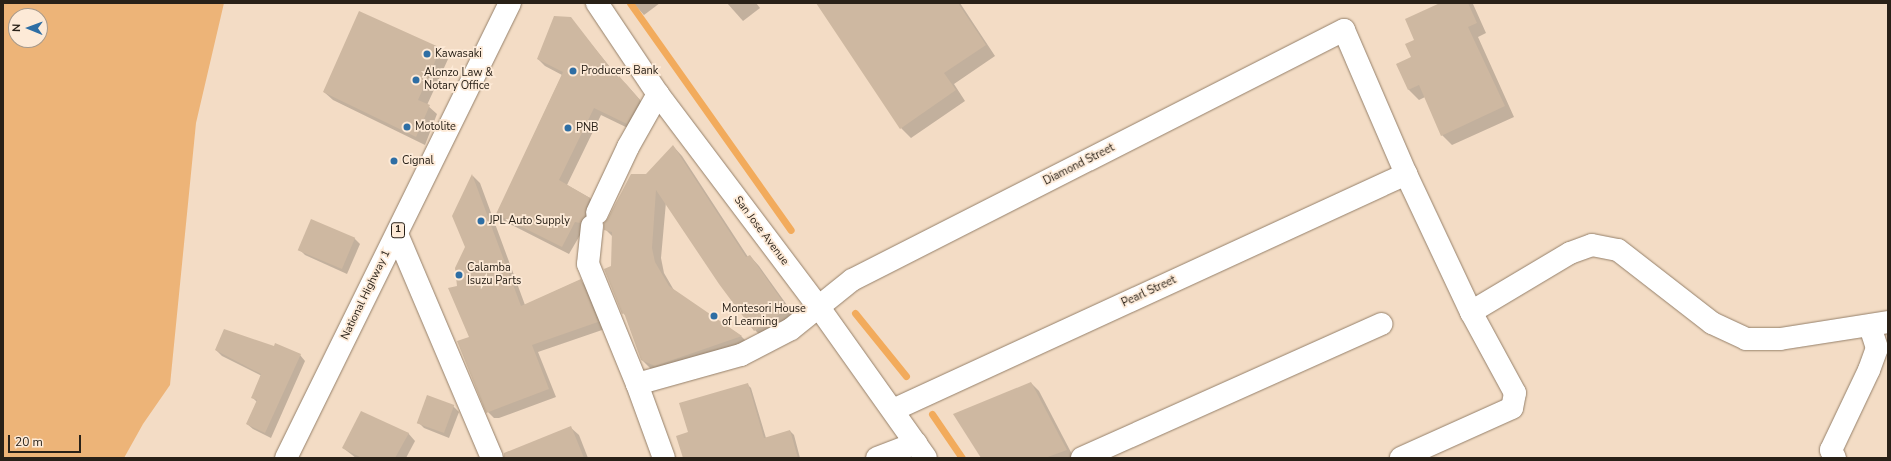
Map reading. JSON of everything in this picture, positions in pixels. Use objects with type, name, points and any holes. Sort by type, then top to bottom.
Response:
[{"type":"main road","name":"National Highway 1","points":[[286,458],[510,3]]},
{"type":"main road","name":"San Jose Avenue","points":[[597,3],[658,94],[818,306],[922,451]]},
{"type":"main road","name":"Diamond Street","points":[[637,384],[741,355],[791,329],[852,280],[1344,30],[1406,174]]},
{"type":"main road","points":[[658,94],[628,148],[594,220],[588,264],[637,384],[664,458]]},
{"type":"main road","points":[[1400,458],[1512,408],[1515,393],[1471,312],[1406,174]]},
{"type":"main road","name":"Pearl Street","points":[[893,410],[1406,174]]},
{"type":"main road","points":[[397,234],[492,458]]},
{"type":"main road","points":[[1471,312],[1570,253],[1592,245],[1618,250],[1712,324],[1746,339],[1780,339],[1879,324],[1877,348],[1833,454]]},
{"type":"main road","points":[[1082,458],[1381,324]]},
{"type":"main road","points":[[877,458],[922,451]]},
{"type":"shaded area","points":[[3,3],[224,3],[196,123],[170,385],[143,424],[124,458],[3,458]]},
{"type":"building","points":[[816,3],[958,3],[986,45],[944,73],[956,90],[900,129]]},
{"type":"building","points":[[1440,3],[1468,3],[1477,23],[1468,27],[1505,106],[1441,136],[1419,85],[1408,90],[1396,64],[1411,57],[1405,44],[1414,40],[1405,19]]},
{"type":"building","points":[[359,11],[441,48],[418,100],[430,105],[416,137],[323,92]]},
{"type":"building","points":[[554,16],[571,17],[618,78],[619,76],[640,100],[627,124],[594,108],[559,180],[590,198],[585,216],[580,223],[575,222],[562,247],[496,214],[563,72],[537,59]]},
{"type":"building","points":[[673,145],[746,257],[750,255],[788,309],[754,331],[719,284],[656,190],[652,248],[655,262],[669,286],[742,336],[655,366],[641,360],[624,313],[622,314],[604,269],[611,266],[612,232],[604,230],[604,223],[631,174],[646,174]]},
{"type":"building","points":[[472,174],[521,306],[581,279],[598,322],[532,345],[549,389],[486,413],[457,341],[469,337],[448,288],[457,286],[455,268],[465,247],[452,216]]},
{"type":"building","points":[[311,219],[355,238],[342,269],[298,250]]},
{"type":"building","points":[[224,329],[274,346],[275,343],[301,354],[265,433],[246,424],[257,400],[251,398],[261,374],[215,350]]},
{"type":"building","points":[[1031,382],[1067,450],[1045,458],[981,458],[953,414]]},
{"type":"building","points":[[748,383],[764,438],[790,430],[798,458],[683,458],[676,436],[688,432],[679,403]]},
{"type":"building","points":[[427,395],[454,405],[444,433],[417,423]]},
{"type":"building","points":[[361,411],[409,433],[395,458],[362,458],[342,448]]},
{"type":"building","points":[[571,426],[584,458],[504,458],[504,453]]},
{"type":"waterway","points":[[630,3],[791,230]]},
{"type":"waterway","points":[[855,313],[906,376]]},
{"type":"waterway","points":[[932,414],[962,458]]},
{"type":"place","name":"Kawasaki","points":[[427,54]]},
{"type":"place","name":"Producers Bank","points":[[573,71]]},
{"type":"place","name":"Alonzo Law & Notary Office","points":[[416,80]]},
{"type":"place","name":"Motolite","points":[[407,127]]},
{"type":"place","name":"PNB","points":[[568,128]]},
{"type":"place","name":"Cignal","points":[[394,161]]},
{"type":"place","name":"JPL Auto Supply","points":[[481,221]]},
{"type":"place","name":"Calamba Isuzu Parts","points":[[459,275]]},
{"type":"place","name":"Montesori House of Learning","points":[[714,316]]}]
